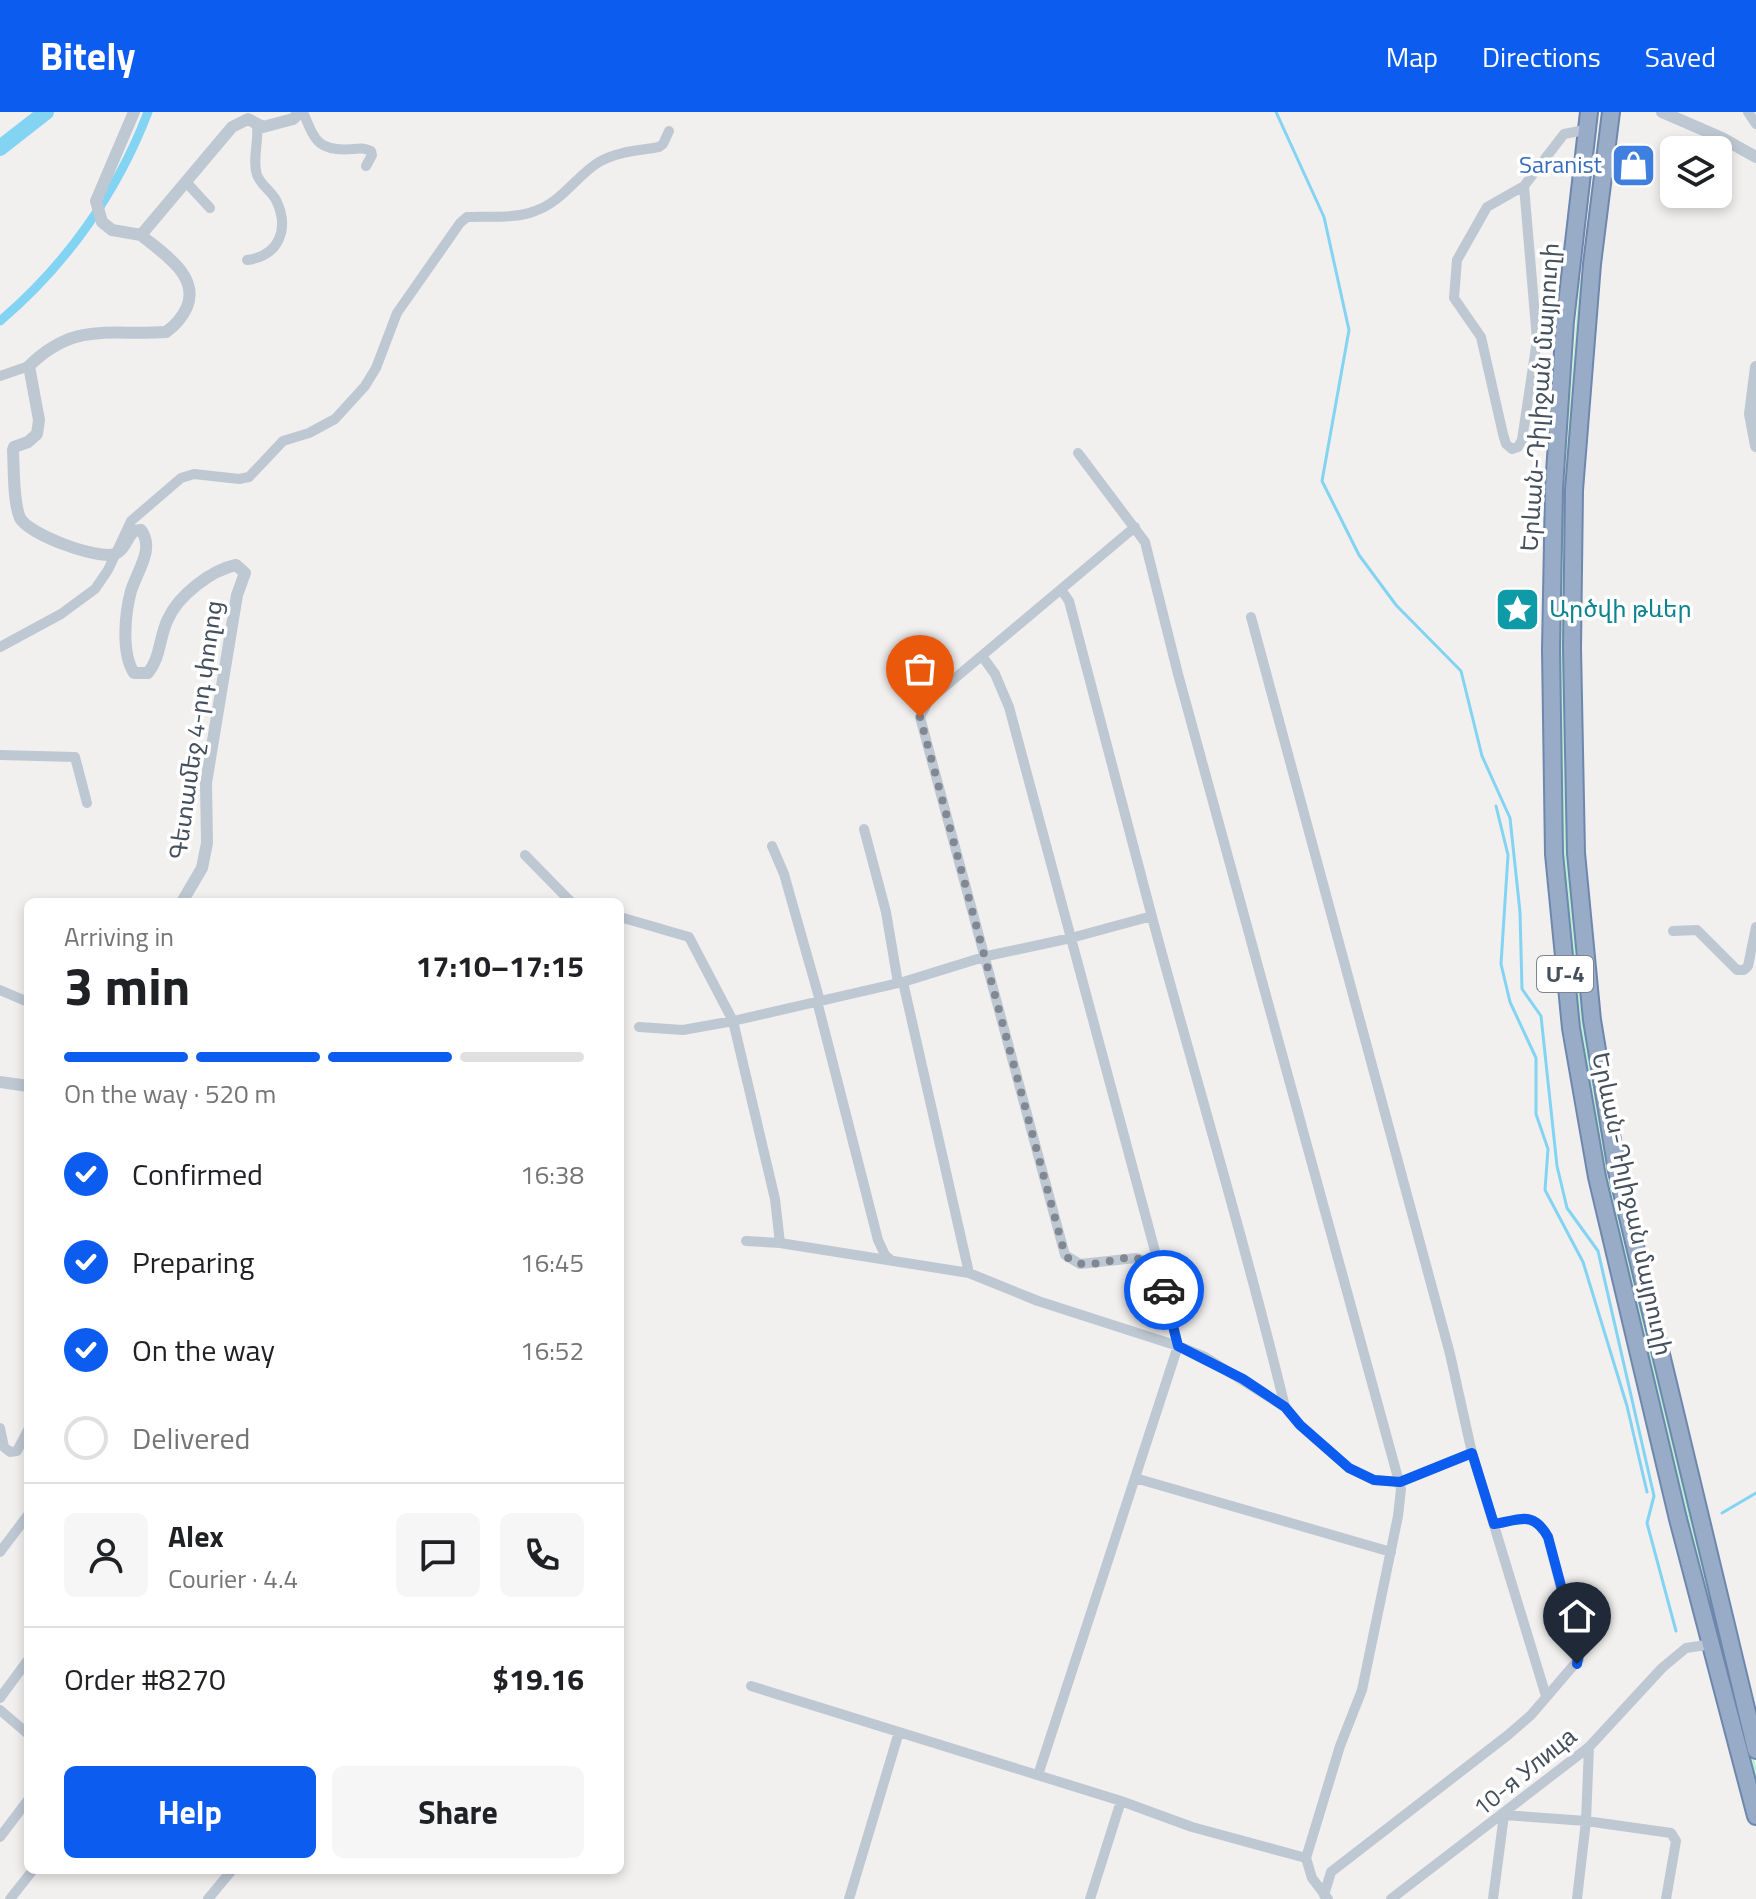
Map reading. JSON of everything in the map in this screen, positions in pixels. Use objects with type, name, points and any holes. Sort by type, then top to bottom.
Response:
[{"type":"highway","name":"Երևան-Դիլիջան մայրուղի","points":[[1589,112],[1565,321],[1554,488],[1551,649],[1554,854],[1571,1028],[1597,1177],[1678,1519],[1756,1816]]},
{"type":"highway","name":"Երևան-Դիլիջան մայրուղի","points":[[1612,116],[1591,278],[1574,490],[1572,648],[1576,853],[1592,1020],[1617,1171],[1756,1750]]},
{"type":"street","points":[[0,376],[29,366],[54,344],[84,333],[166,332],[177,325],[190,297],[190,286],[176,266],[141,235],[112,230],[102,222],[96,201],[134,112]]},
{"type":"street","points":[[141,235],[232,127],[248,119],[263,127],[293,119],[301,112],[316,141],[322,146],[331,150],[364,148],[371,151],[366,166]]},
{"type":"street","points":[[1662,112],[1722,138],[1756,157]]},
{"type":"street","points":[[1748,112],[1756,124]]},
{"type":"street","points":[[247,260],[267,255],[277,246],[282,234],[277,203],[257,174],[257,125]]},
{"type":"street","points":[[1524,186],[1537,340],[1522,440],[1518,447],[1512,449],[1506,444],[1503,434],[1481,337],[1454,298],[1457,260],[1487,207],[1524,186],[1564,134],[1585,130]]},
{"type":"street","points":[[0,647],[61,614],[95,589],[131,521],[181,478],[194,474],[239,479],[249,477],[283,441],[309,433],[335,419],[365,386],[376,368],[397,313],[467,217],[536,211],[553,203],[596,164],[618,153],[659,147],[669,131]]},
{"type":"street","points":[[186,182],[210,208]]},
{"type":"street","points":[[29,366],[39,420],[37,434],[13,450],[18,512],[22,521],[27,527],[69,546],[95,553],[116,554]]},
{"type":"street","points":[[1756,367],[1750,414],[1756,446]]},
{"type":"street","points":[[1078,453],[1135,527],[1149,554],[1178,674],[1400,1482],[1401,1497],[1391,1552],[1362,1690],[1340,1746],[1306,1858],[1308,1870],[1326,1897]]},
{"type":"street","points":[[1135,527],[929,700],[920,717],[987,956],[1065,1255],[1080,1264],[1136,1258],[1159,1266]]},
{"type":"street","name":"Գետամեջ 4-րդ փողոց","points":[[116,554],[134,531],[141,530],[145,535],[146,555],[130,595],[127,644],[134,673],[148,673],[153,666],[167,620],[180,601],[226,567],[236,565],[245,573],[237,595],[206,783],[207,843],[202,868],[184,898]]},
{"type":"street","points":[[1062,591],[1069,601],[1228,1195],[1242,1232],[1285,1407]]},
{"type":"street","points":[[1251,617],[1447,1340],[1472,1453],[1546,1696]]},
{"type":"street","points":[[982,656],[995,674],[1009,707],[1178,1346],[1038,1775]]},
{"type":"street","points":[[0,755],[75,757],[87,803]]},
{"type":"street","points":[[864,829],[969,1273]]},
{"type":"street","points":[[772,846],[784,874],[878,1240],[885,1255],[892,1261]]},
{"type":"street","points":[[525,855],[567,898]]},
{"type":"street","points":[[639,1027],[683,1030],[733,1021],[900,982],[987,956],[1152,916]]},
{"type":"street","points":[[624,918],[689,937],[733,1021],[775,1199],[780,1243]]},
{"type":"street","points":[[1673,931],[1697,930],[1737,970],[1744,970],[1748,966],[1756,927]]},
{"type":"street","points":[[0,990],[24,1000]]},
{"type":"street","points":[[0,1082],[24,1085]]},
{"type":"street","points":[[746,1241],[780,1243],[969,1273],[1038,1301],[1178,1346],[1243,1379],[1285,1407],[1294,1419],[1349,1468],[1374,1480],[1400,1482],[1472,1453]]},
{"type":"street","points":[[0,1428],[4,1447],[10,1452],[17,1451],[24,1438]]},
{"type":"street","points":[[1135,1478],[1391,1552]]},
{"type":"street","points":[[1326,1897],[1331,1872],[1508,1735],[1579,1659],[1548,1537],[1541,1525],[1529,1519],[1494,1524]]},
{"type":"street","points":[[0,1552],[24,1520]]},
{"type":"street","name":"10-я Улица","points":[[1391,1899],[1406,1894],[1589,1747],[1662,1668],[1686,1648],[1713,1644]]},
{"type":"street","points":[[0,1698],[24,1665]]},
{"type":"street","points":[[751,1686],[1121,1801],[1192,1827],[1306,1858]]},
{"type":"street","points":[[0,1710],[24,1731]]},
{"type":"street","points":[[849,1899],[899,1732]]},
{"type":"street","points":[[1577,1899],[1586,1821],[1589,1747]]},
{"type":"street","points":[[1090,1899],[1121,1801]]},
{"type":"street","points":[[0,1837],[24,1805]]},
{"type":"street","points":[[1493,1899],[1504,1815],[1586,1821],[1671,1833],[1676,1841],[1666,1899]]},
{"type":"street","points":[[10,1899],[30,1874]]},
{"type":"street","points":[[208,1899],[229,1874]]},
{"type":"green space","points":[[1580,278],[1586,279],[1566,642],[1564,761],[1581,974],[1725,1650],[1756,1766],[1756,1789],[1635,1303],[1595,1119],[1577,1008],[1561,826],[1558,643],[1566,460]]},
{"type":"waterway","points":[[0,148],[46,112]]},
{"type":"waterway","points":[[0,321],[47,276],[87,226],[121,171],[148,112]]},
{"type":"waterway","points":[[1276,112],[1324,217],[1349,330],[1322,481],[1359,555],[1396,605],[1461,671],[1482,756],[1510,818],[1520,912],[1522,989],[1541,1016],[1557,1166],[1567,1208],[1598,1251],[1654,1496],[1647,1523],[1676,1631]]},
{"type":"waterway","points":[[1496,806],[1508,855],[1501,964],[1510,1002],[1536,1058],[1536,1114],[1548,1149],[1545,1190],[1583,1262],[1627,1406],[1647,1492]]},
{"type":"waterway","points":[[1722,1513],[1756,1493]]},
{"type":"way so far","points":[[920,717],[987,956],[1065,1255],[1080,1264],[1136,1258],[1159,1266],[1164,1290]]},
{"type":"place","name":"Saranist","points":[[1633,165]]},
{"type":"place","name":"Արծվի թևեր","points":[[1518,609]]},
{"type":"route","points":[[1164,1290],[1178,1346],[1205,1357],[1285,1407],[1300,1425],[1356,1473],[1374,1480],[1400,1482],[1472,1453],[1494,1524],[1536,1520],[1548,1537],[1579,1653],[1577,1664]]}]
